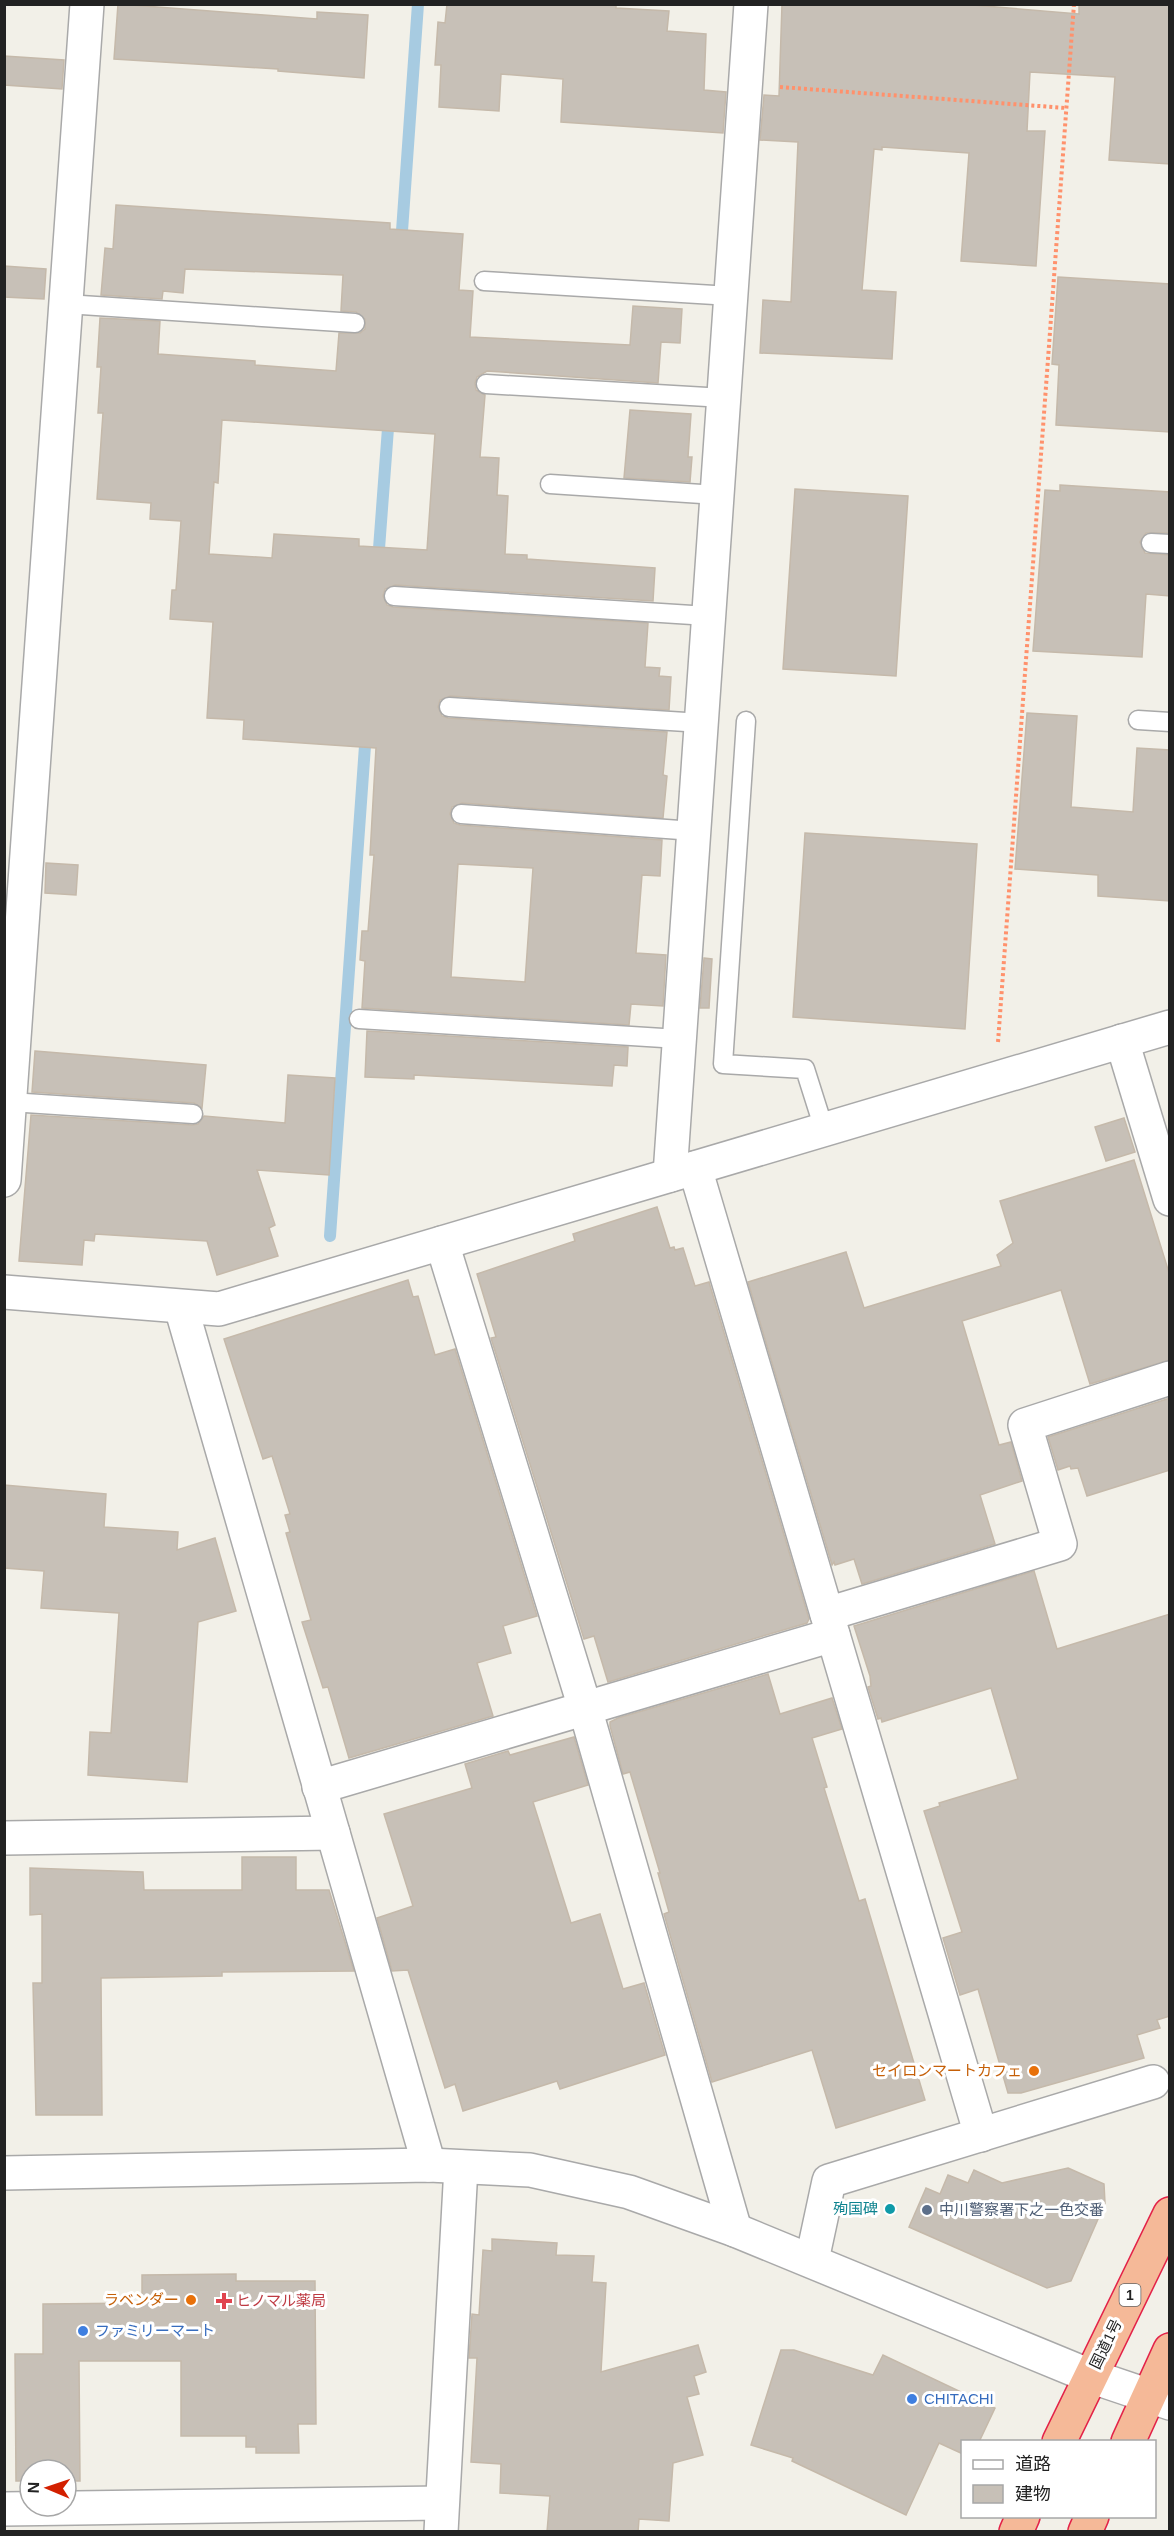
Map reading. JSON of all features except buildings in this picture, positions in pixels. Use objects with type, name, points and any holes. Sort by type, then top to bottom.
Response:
[{"type":"highway","name":"国道1号","points":[[1060,2440],[1170,2214]]},
{"type":"highway","points":[[1129,2440],[1159,2400],[1170,2350]]},
{"type":"highway","points":[[1016,2532],[1023,2518]]},
{"type":"highway","points":[[1085,2532],[1092,2518]]},
{"type":"street","points":[[4,1180],[87,4]]},
{"type":"street","points":[[751,4],[679,1040],[683,1171],[830,1624],[981,2135]]},
{"type":"street","points":[[4,1292],[219,1309],[1170,1027]]},
{"type":"street","points":[[1122,1041],[1170,1199]]},
{"type":"street","points":[[442,1243],[585,1708],[735,2230]]},
{"type":"street","points":[[4,2509],[145,2519],[441,2517],[445,2166],[333,1833],[181,1306]]},
{"type":"street","points":[[320,1787],[585,1708],[1060,1544],[1024,1425],[1170,1378]]},
{"type":"street","points":[[4,1838],[333,1833]]},
{"type":"street","points":[[812,2260],[830,2181],[1153,2082]]},
{"type":"street","points":[[4,2173],[445,2166],[530,2170],[629,2192],[735,2230],[1090,2376],[1159,2400]]},
{"type":"lane","points":[[484,281],[731,296]]},
{"type":"lane","points":[[66,304],[355,323]]},
{"type":"lane","points":[[486,384],[724,398]]},
{"type":"lane","points":[[549,484],[717,495]]},
{"type":"lane","points":[[394,596],[708,616]]},
{"type":"lane","points":[[449,707],[702,723]]},
{"type":"lane","points":[[1138,720],[1170,722]]},
{"type":"lane","points":[[746,721],[723,1064],[805,1069],[824,1129]]},
{"type":"lane","points":[[461,814],[694,831]]},
{"type":"lane","points":[[359,1019],[679,1040]]},
{"type":"lane","points":[[10,1102],[193,1114]]},
{"type":"path","points":[[995,1078],[1074,4]]},
{"type":"path","points":[[746,84],[1066,108]]},
{"type":"waterway","points":[[401,245],[418,4]]},
{"type":"waterway","points":[[378,562],[389,415]]},
{"type":"waterway","points":[[330,1236],[366,732]]},
{"type":"place","name":"セイロンマートカフェ","points":[[1034,2071]]},
{"type":"place","name":"殉国碑","points":[[890,2209]]},
{"type":"place","name":"中川警察署下之一色交番","points":[[927,2210]]},
{"type":"place","name":"ラベンダー","points":[[191,2300]]},
{"type":"place","name":"ヒノマル薬局","points":[[224,2301]]},
{"type":"place","name":"ファミリーマート","points":[[83,2331]]},
{"type":"place","name":"CHITACHI","points":[[912,2399]]}]
